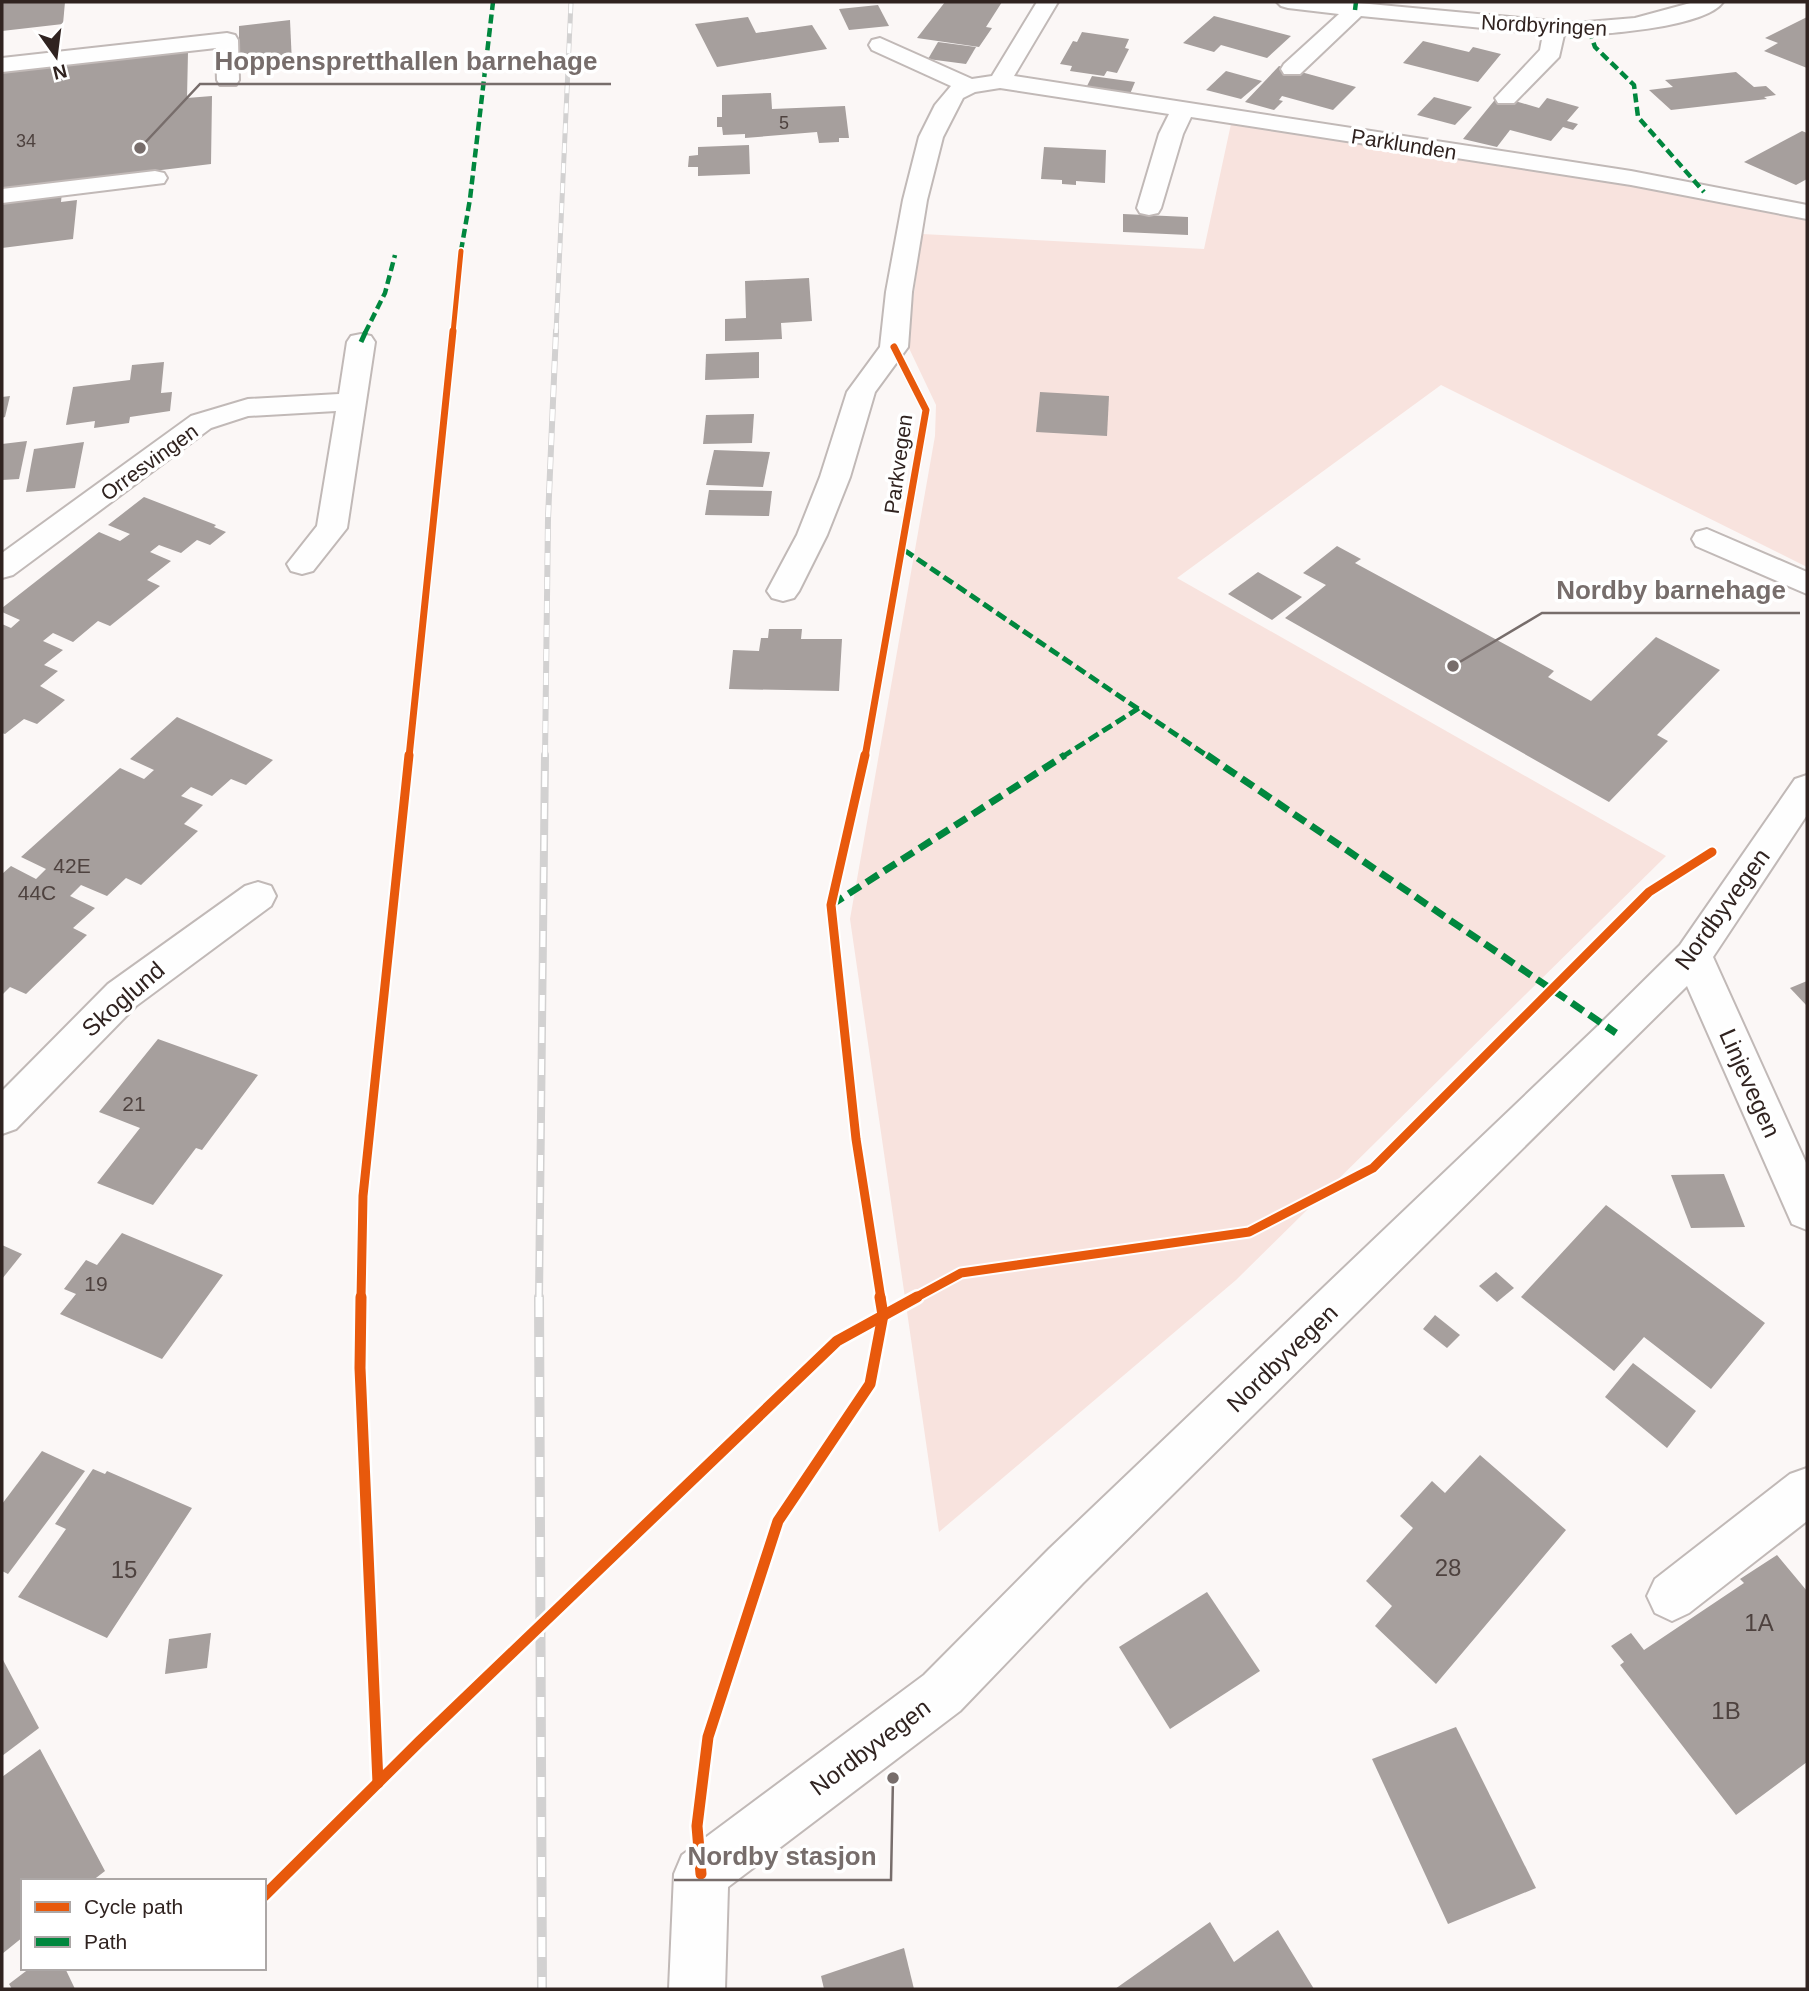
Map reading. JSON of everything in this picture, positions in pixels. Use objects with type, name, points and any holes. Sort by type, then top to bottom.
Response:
[{"type":"street","points":[[783,591],[812,535],[835,477],[861,392],[894,347],[899,292],[915,200],[931,137],[946,105],[955,93],[969,86],[1000,81],[1047,2]]},
{"type":"street","name":"Nordbyringen","points":[[1288,2],[1554,29],[1589,30],[1653,23],[1712,2]]},
{"type":"street","points":[[1580,6],[1589,30]]},
{"type":"street","points":[[1292,69],[1355,10]]},
{"type":"street","points":[[1506,98],[1551,52],[1554,29]]},
{"type":"street","points":[[2,65],[227,40],[228,80]]},
{"type":"street","points":[[880,45],[969,86]]},
{"type":"street","name":"Parklunden","points":[[1000,81],[1631,178],[1807,212]]},
{"type":"street","points":[[1149,208],[1171,134],[1182,111]]},
{"type":"street","points":[[2,196],[155,178]]},
{"type":"street","points":[[302,564],[332,528],[361,342]]},
{"type":"street","name":"Orresvingen","points":[[3,565],[119,485],[187,432],[213,417],[246,408],[352,402]]},
{"type":"street","points":[[1707,538],[1807,584]]},
{"type":"street","name":"Nordbyvegen","points":[[697,1989],[701,1874],[942,1693],[1066,1566],[1693,956],[1807,788]]},
{"type":"street","name":"Skoglund","points":[[2,1117],[122,995],[258,896]]},
{"type":"street","name":"Linjevegen","points":[[1693,956],[1807,1211]]},
{"type":"street","points":[[1672,1597],[1807,1491]]},
{"type":"shaded area","points":[[1231,124],[1439,153],[1647,188],[1807,221],[1807,567],[1441,385],[1177,578],[1666,856],[1236,1280],[939,1532],[850,919],[935,436],[936,405],[907,344],[922,234],[1204,249]]},
{"type":"building","points":[[2,2],[65,2],[63,24],[2,31]]},
{"type":"building","points":[[945,2],[1002,2],[986,27],[992,28],[979,47],[917,38]]},
{"type":"building","points":[[878,5],[889,26],[849,30],[839,9]]},
{"type":"building","points":[[1214,16],[1291,36],[1267,58],[1221,45],[1214,52],[1183,43]]},
{"type":"building","points":[[748,17],[756,33],[812,25],[827,49],[717,67],[695,24]]},
{"type":"building","points":[[1807,17],[1807,68],[1764,51],[1778,43],[1765,38]]},
{"type":"building","points":[[290,20],[292,64],[239,70],[239,26]]},
{"type":"building","points":[[1082,32],[1129,39],[1125,48],[1129,49],[1117,73],[1107,71],[1104,76],[1070,71],[1072,66],[1060,64],[1073,41],[1077,42]]},
{"type":"building","points":[[1423,41],[1469,52],[1473,47],[1501,54],[1478,82],[1403,63]]},
{"type":"building","points":[[938,42],[976,47],[966,64],[928,59]]},
{"type":"building","points":[[188,52],[187,98],[212,96],[211,164],[63,182],[61,202],[77,200],[73,239],[2,248],[2,72]]},
{"type":"building","points":[[1279,66],[1356,87],[1333,110],[1282,96],[1279,100],[1283,101],[1274,110],[1245,102]]},
{"type":"building","points":[[1226,71],[1262,81],[1241,99],[1206,90]]},
{"type":"building","points":[[1736,72],[1754,87],[1766,86],[1776,95],[1764,97],[1767,99],[1671,110],[1649,90],[1673,87],[1665,80]]},
{"type":"building","points":[[1092,76],[1135,82],[1130,94],[1086,88]]},
{"type":"building","points":[[771,93],[772,109],[845,106],[849,138],[839,138],[839,142],[819,143],[817,132],[745,138],[745,134],[723,135],[722,127],[717,127],[717,117],[722,117],[722,95]]},
{"type":"building","points":[[1498,96],[1539,108],[1547,98],[1579,107],[1567,121],[1578,124],[1573,130],[1563,127],[1551,141],[1510,130],[1497,147],[1463,139]]},
{"type":"building","points":[[1434,97],[1472,107],[1455,125],[1417,115]]},
{"type":"building","points":[[1802,131],[1807,133],[1807,179],[1796,185],[1744,162]]},
{"type":"building","points":[[749,145],[750,174],[698,176],[698,167],[688,167],[689,156],[698,155],[698,147]]},
{"type":"building","points":[[1044,147],[1106,150],[1105,183],[1076,181],[1076,185],[1062,184],[1062,180],[1041,179]]},
{"type":"building","points":[[1123,214],[1188,217],[1188,235],[1123,232]]},
{"type":"building","points":[[809,278],[812,321],[781,323],[782,339],[725,341],[725,319],[746,318],[745,281]]},
{"type":"building","points":[[759,352],[759,378],[705,380],[706,354]]},
{"type":"building","points":[[164,362],[161,393],[172,392],[170,411],[130,417],[129,423],[94,428],[95,421],[66,425],[73,387],[130,380],[132,365]]},
{"type":"building","points":[[1040,392],[1109,396],[1107,436],[1036,432]]},
{"type":"building","points":[[10,396],[5,417],[2,418],[2,397]]},
{"type":"building","points":[[754,414],[752,443],[703,444],[706,415]]},
{"type":"building","points":[[27,441],[19,479],[2,480],[2,444]]},
{"type":"building","points":[[84,442],[75,488],[26,492],[34,449]]},
{"type":"building","points":[[714,450],[770,452],[763,487],[706,485]]},
{"type":"building","points":[[709,490],[772,491],[769,516],[705,515]]},
{"type":"building","points":[[144,497],[216,525],[214,527],[226,532],[210,545],[197,540],[181,553],[159,545],[150,552],[171,561],[147,580],[160,586],[110,626],[98,621],[73,642],[53,633],[43,641],[63,650],[44,665],[58,671],[40,686],[65,700],[37,724],[24,719],[5,734],[2,733],[2,624],[11,628],[20,620],[2,612],[2,608],[99,532],[120,541],[130,534],[108,525]]},
{"type":"building","points":[[1337,546],[1361,559],[1355,563],[1554,671],[1548,677],[1591,701],[1656,637],[1720,670],[1657,735],[1668,741],[1609,802],[1285,618],[1326,585],[1303,573]]},
{"type":"building","points":[[1258,572],[1302,597],[1272,620],[1228,594]]},
{"type":"building","points":[[769,629],[802,629],[801,639],[842,639],[839,691],[729,689],[733,650],[759,651],[761,638],[768,638]]},
{"type":"building","points":[[177,717],[273,760],[246,785],[231,779],[212,796],[191,787],[181,796],[203,805],[184,824],[198,831],[141,885],[126,878],[107,896],[81,885],[70,896],[95,908],[73,928],[87,935],[26,994],[10,987],[2,995],[2,874],[11,866],[36,879],[46,869],[21,857],[120,768],[144,779],[154,770],[130,759]]},
{"type":"building","points":[[1807,981],[1807,1006],[1790,988]]},
{"type":"building","points":[[158,1039],[258,1075],[202,1150],[196,1148],[153,1205],[97,1183],[140,1128],[99,1112]]},
{"type":"building","points":[[1724,1174],[1745,1227],[1691,1228],[1671,1175]]},
{"type":"building","points":[[1606,1205],[1765,1323],[1711,1389],[1644,1337],[1614,1371],[1521,1297]]},
{"type":"building","points":[[122,1233],[223,1275],[162,1359],[60,1314],[76,1294],[64,1289],[86,1260],[97,1265]]},
{"type":"building","points":[[2,1245],[22,1254],[2,1279]]},
{"type":"building","points":[[1496,1272],[1514,1288],[1497,1302],[1479,1286]]},
{"type":"building","points":[[1435,1315],[1460,1335],[1447,1348],[1423,1329]]},
{"type":"building","points":[[1633,1363],[1696,1411],[1667,1448],[1605,1397]]},
{"type":"building","points":[[42,1451],[85,1471],[8,1574],[2,1571],[2,1504]]},
{"type":"building","points":[[1480,1455],[1566,1530],[1436,1684],[1375,1626],[1392,1606],[1366,1581],[1413,1528],[1400,1516],[1432,1481],[1445,1493]]},
{"type":"building","points":[[93,1469],[105,1474],[107,1471],[192,1508],[107,1638],[18,1597],[66,1529],[55,1524]]},
{"type":"building","points":[[1777,1555],[1807,1591],[1807,1762],[1736,1815],[1620,1665],[1624,1662],[1611,1646],[1631,1633],[1644,1650],[1744,1583],[1740,1579]]},
{"type":"building","points":[[1207,1592],[1260,1671],[1170,1729],[1119,1647]]},
{"type":"building","points":[[211,1633],[207,1668],[165,1674],[169,1639]]},
{"type":"building","points":[[2,1658],[39,1728],[2,1756]]},
{"type":"building","points":[[1456,1727],[1536,1888],[1448,1924],[1372,1759]]},
{"type":"building","points":[[40,1749],[105,1871],[95,1879],[21,1879],[21,1939],[2,1954],[2,1777]]},
{"type":"building","points":[[1210,1922],[1234,1962],[1278,1930],[1314,1989],[1115,1989]]},
{"type":"building","points":[[904,1948],[914,1989],[824,1989],[821,1976]]},
{"type":"building","points":[[27,1970],[66,1970],[75,1989],[12,1989],[9,1984]]},
{"type":"railway","points":[[556,333],[571,2]]},
{"type":"railway","points":[[545,757],[548,519],[556,331]]},
{"type":"railway","points":[[539,1298],[545,755]]},
{"type":"railway","points":[[539,1298],[542,1989]]},
{"type":"marked path","points":[[461,251],[470,199],[493,2]]},
{"type":"marked path","points":[[1355,10],[1356,2]]},
{"type":"marked path","points":[[1589,30],[1595,47],[1634,85],[1638,117],[1704,192]]},
{"type":"marked path","points":[[361,342],[385,293],[395,255]]},
{"type":"marked path","points":[[904,550],[1616,1033]]},
{"type":"marked path","points":[[831,905],[1139,708]]},
{"type":"cycle path","points":[[378,1783],[360,1368],[363,1196],[461,251]]},
{"type":"cycle path","name":"Parkvegen","points":[[701,1874],[697,1826],[708,1737],[778,1521],[870,1384],[883,1315],[856,1139],[831,905],[863,768],[884,659],[926,410],[894,347]]},
{"type":"cycle path","points":[[266,1894],[419,1742],[837,1341],[961,1273],[1249,1232],[1373,1168],[1649,892],[1712,852]]},
{"type":"place","name":"Hoppenspretthallen barnehage","points":[[140,148]]},
{"type":"place","name":"Nordby barnehage","points":[[1453,666]]},
{"type":"place","name":"Nordby stasjon","points":[[893,1778]]}]
